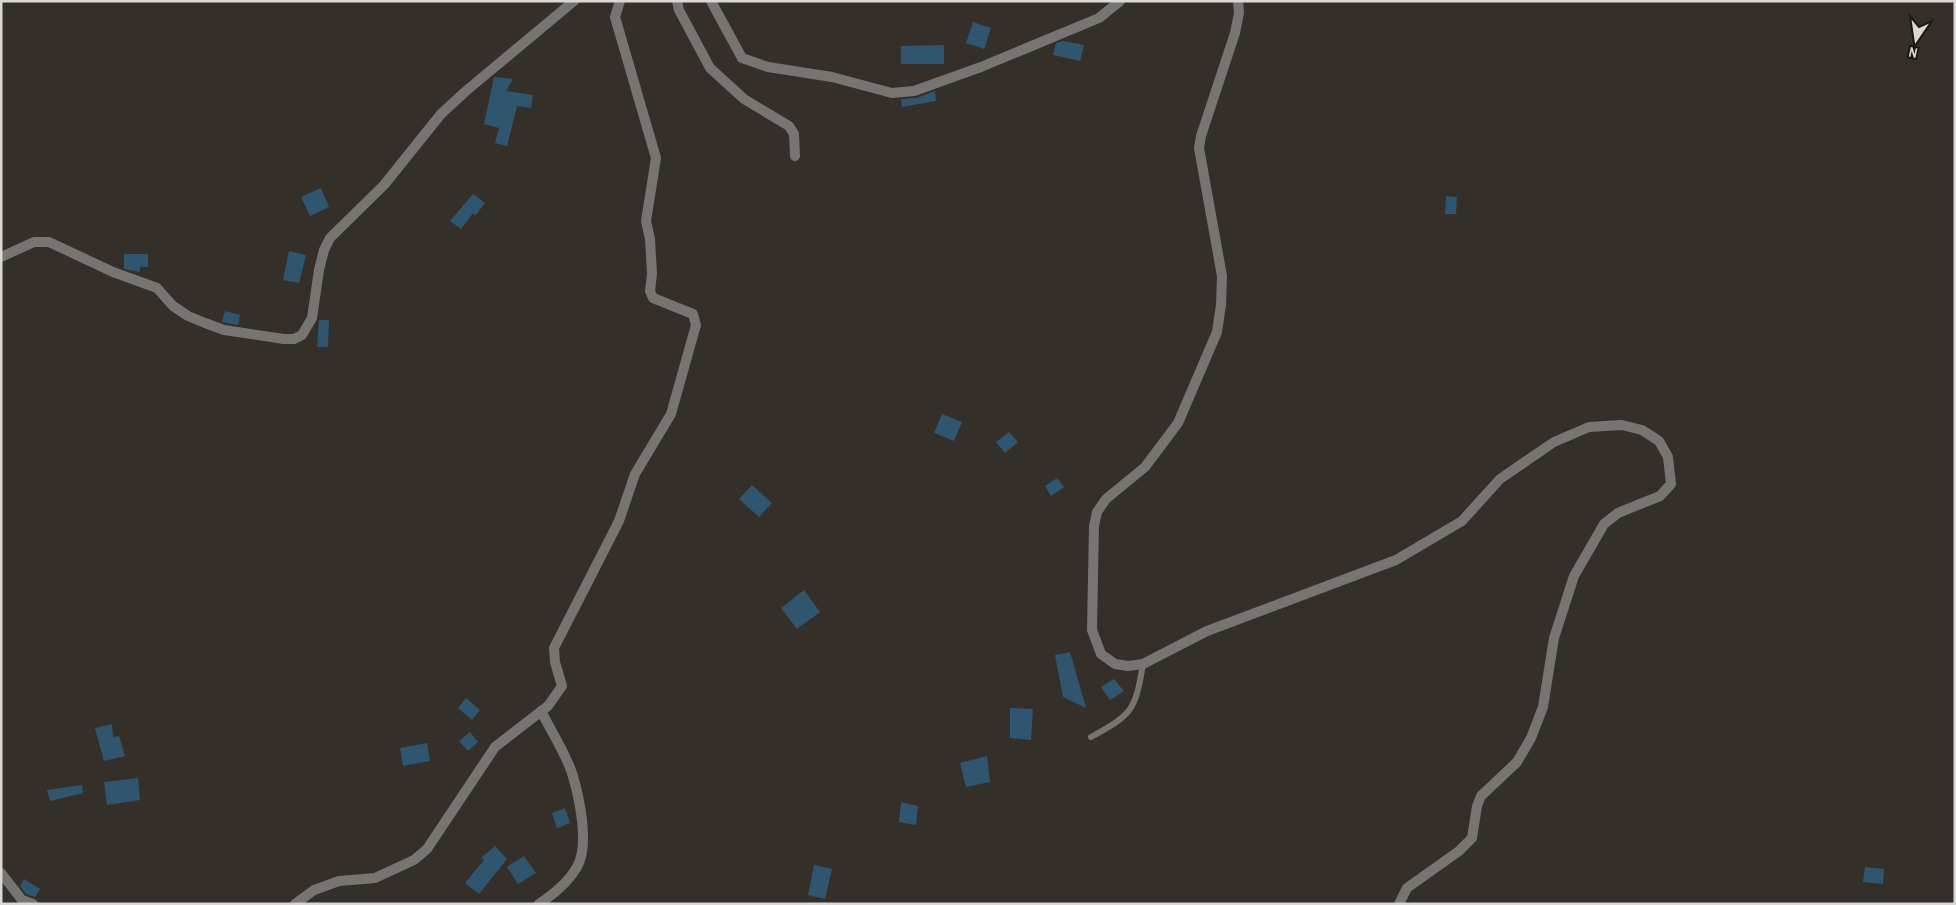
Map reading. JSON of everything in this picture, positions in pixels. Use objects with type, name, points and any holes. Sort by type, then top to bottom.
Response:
[{"type":"street","points":[[1,257],[34,242],[49,242],[113,272],[148,283],[157,288],[173,306],[205,324],[224,330],[284,339],[294,339],[302,336],[312,318],[319,270],[324,250],[330,238],[384,185],[441,114],[574,1]]},
{"type":"street","points":[[296,904],[314,890],[339,881],[375,878],[414,860],[426,849],[495,747],[541,711],[557,695],[562,686],[555,662],[554,648],[619,521],[635,474],[671,414],[696,325],[692,314],[653,298],[650,292],[652,274],[650,239],[646,221],[656,158],[615,17],[620,1]]},
{"type":"street","points":[[677,1],[679,10],[710,68],[760,111],[778,118],[789,126],[794,134],[795,156]]},
{"type":"street","points":[[712,1],[734,47],[742,58],[768,67],[832,77],[892,93],[927,88],[981,67],[1099,18],[1120,1]]},
{"type":"street","points":[[1238,1],[1240,12],[1235,33],[1201,136],[1199,148],[1222,276],[1221,305],[1217,332],[1178,423],[1145,467],[1106,499],[1097,512],[1094,526],[1092,630],[1101,654],[1115,664],[1128,666],[1143,664],[1207,632],[1396,560],[1462,521],[1500,479],[1554,442],[1589,427],[1622,426],[1642,430],[1659,441],[1668,457],[1671,484],[1660,496],[1618,513],[1604,524],[1574,576],[1554,638],[1543,706],[1531,738],[1517,762],[1481,796],[1477,806],[1472,838],[1460,851],[1407,888],[1399,904]]},
{"type":"street","points":[[539,904],[558,891],[578,866],[583,846],[582,817],[572,772],[541,711]]},
{"type":"street","points":[[1,873],[22,900],[33,904]]},
{"type":"lane","points":[[1091,737],[1127,716],[1135,704],[1143,664]]},
{"type":"building","points":[[973,22],[991,28],[984,49],[966,43]]},
{"type":"building","points":[[1063,41],[1084,45],[1080,61],[1053,55],[1056,43]]},
{"type":"building","points":[[944,45],[944,64],[901,64],[901,46]]},
{"type":"building","points":[[494,77],[513,79],[506,91],[533,95],[531,108],[517,106],[507,146],[495,143],[499,128],[484,124]]},
{"type":"building","points":[[935,91],[936,101],[902,107],[901,99],[916,98]]},
{"type":"building","points":[[321,188],[329,207],[310,216],[301,197]]},
{"type":"building","points":[[473,194],[485,203],[475,216],[473,213],[461,229],[450,221]]},
{"type":"building","points":[[1446,196],[1457,197],[1456,214],[1445,214]]},
{"type":"building","points":[[289,251],[306,255],[299,283],[283,280]]},
{"type":"building","points":[[124,254],[148,254],[148,267],[140,267],[140,272],[124,269]]},
{"type":"building","points":[[225,311],[240,315],[238,325],[222,322]]},
{"type":"building","points":[[319,320],[329,320],[328,347],[317,347]]},
{"type":"building","points":[[942,414],[962,422],[954,441],[934,433]]},
{"type":"building","points":[[1009,432],[1018,442],[1005,453],[996,442]]},
{"type":"building","points":[[1057,478],[1064,487],[1051,496],[1045,486]]},
{"type":"building","points":[[752,485],[772,503],[759,517],[739,499]]},
{"type":"building","points":[[804,590],[820,612],[797,629],[781,608]]},
{"type":"building","points":[[1070,652],[1086,708],[1063,697],[1055,655]]},
{"type":"building","points":[[1114,679],[1124,691],[1110,700],[1101,687]]},
{"type":"building","points":[[466,698],[480,710],[472,720],[458,708]]},
{"type":"building","points":[[1010,708],[1033,709],[1031,740],[1010,738]]},
{"type":"building","points":[[112,724],[113,737],[119,736],[125,756],[104,761],[95,728]]},
{"type":"building","points":[[470,732],[478,742],[468,751],[459,741]]},
{"type":"building","points":[[427,743],[430,761],[403,766],[400,748]]},
{"type":"building","points":[[987,756],[990,782],[966,787],[960,763]]},
{"type":"building","points":[[138,778],[140,800],[107,805],[104,782]]},
{"type":"building","points":[[82,785],[83,793],[50,801],[47,790]]},
{"type":"building","points":[[901,802],[918,806],[916,825],[899,822]]},
{"type":"building","points":[[565,808],[570,823],[557,828],[552,813]]},
{"type":"building","points":[[495,846],[507,859],[479,894],[465,883],[484,860],[481,858]]},
{"type":"building","points":[[524,856],[536,873],[518,884],[507,867]]},
{"type":"building","points":[[814,865],[832,869],[825,899],[808,895]]},
{"type":"building","points":[[1865,867],[1884,869],[1883,884],[1863,882]]},
{"type":"building","points":[[24,879],[40,889],[35,897],[26,894],[20,886]]}]
